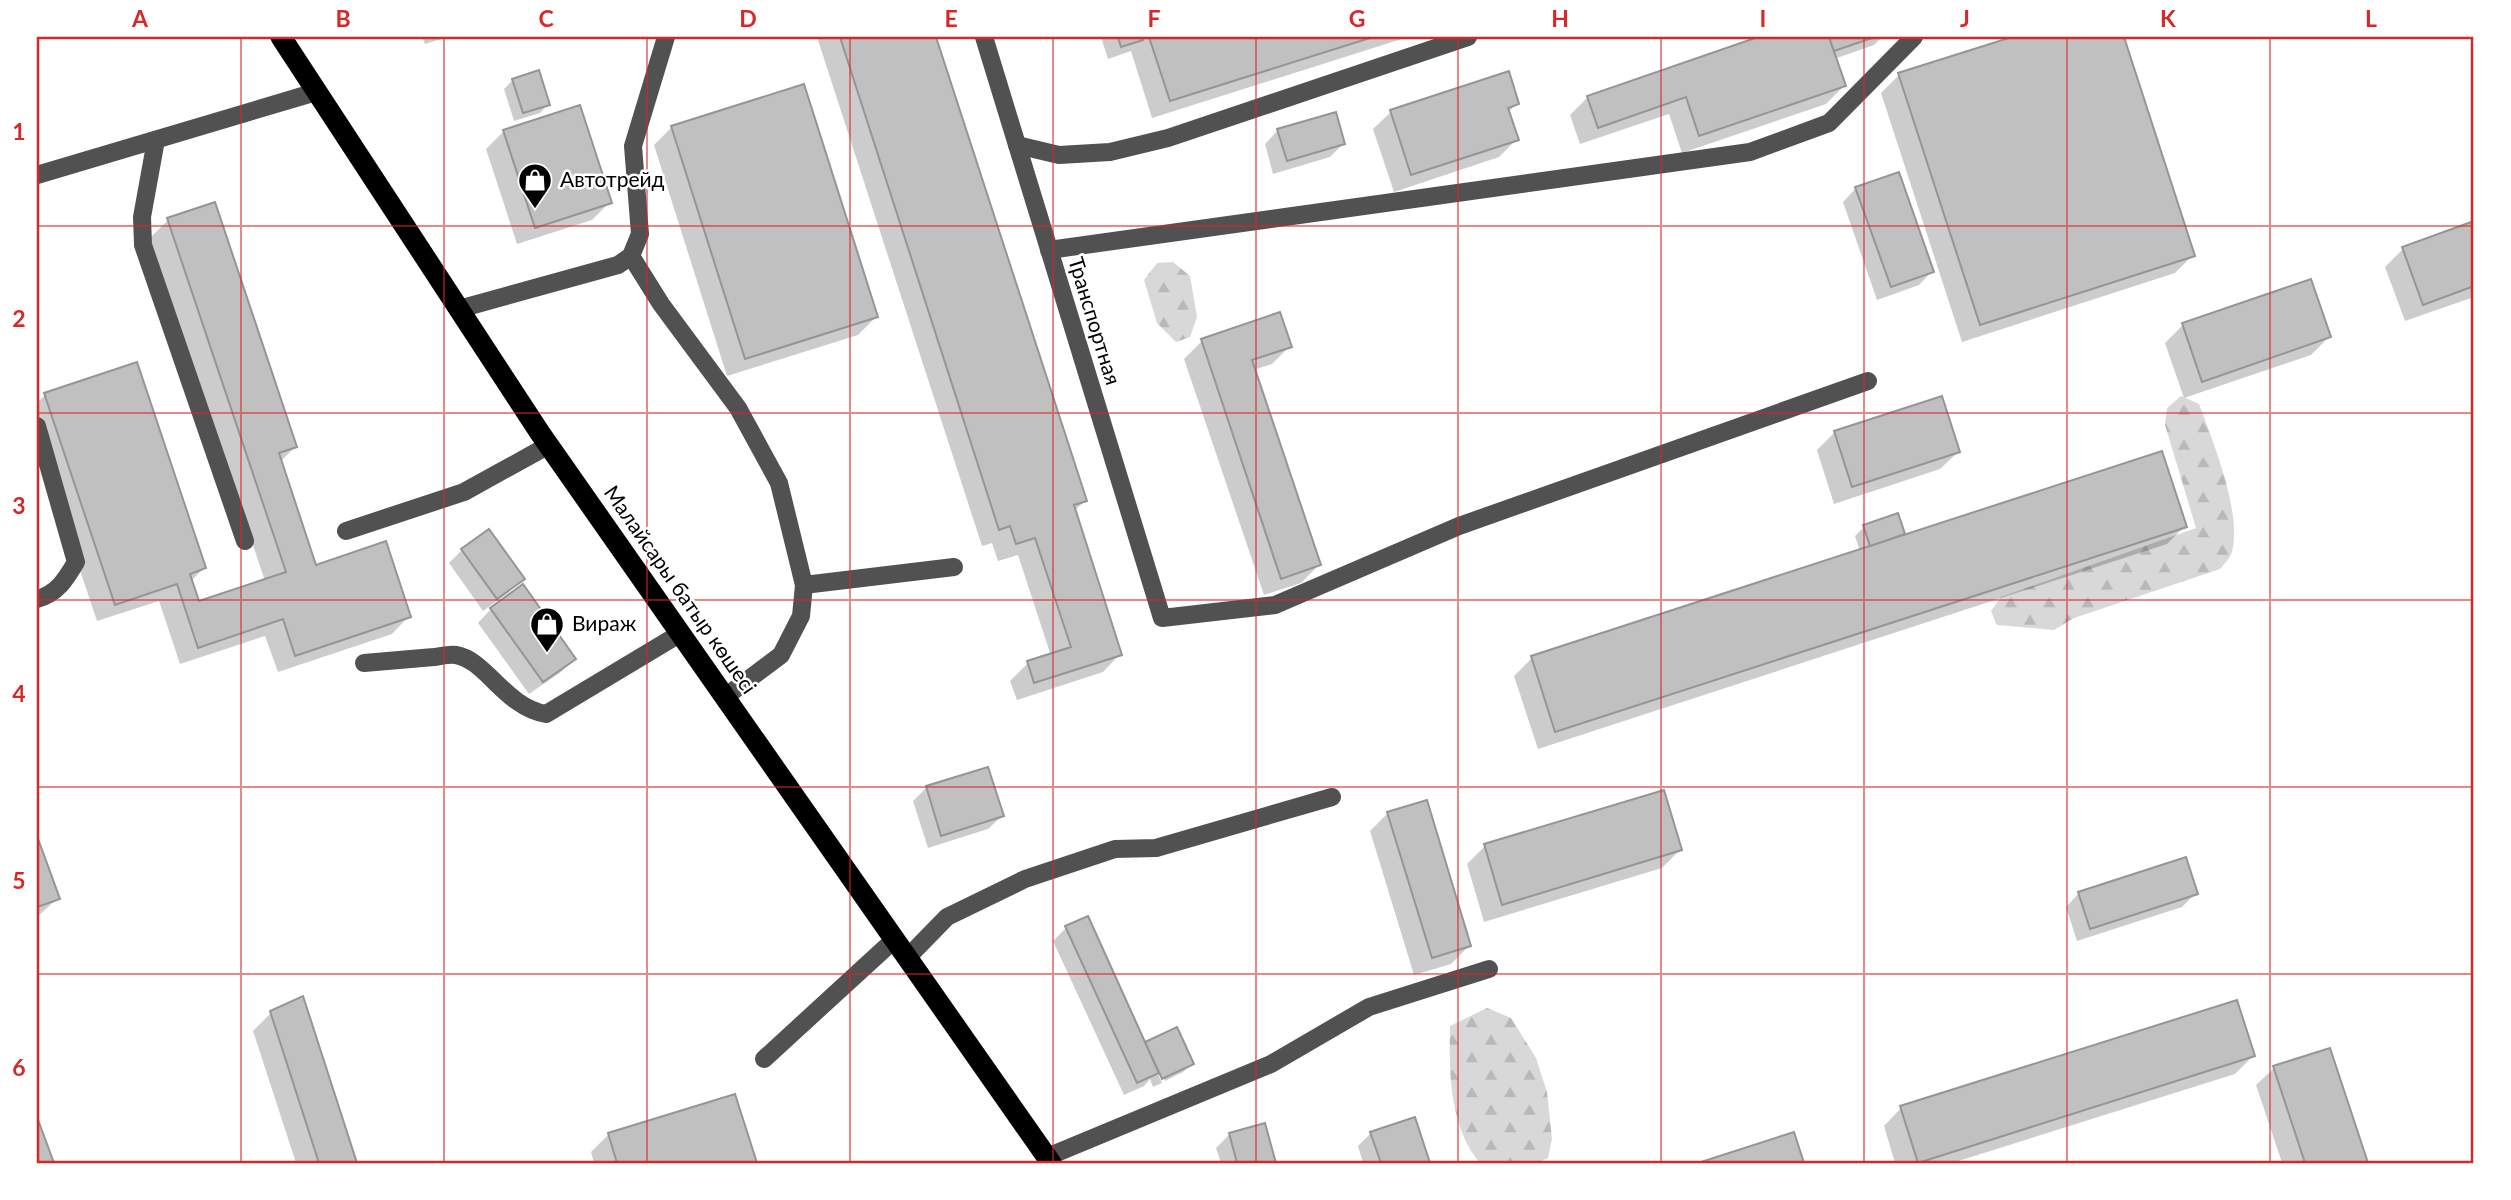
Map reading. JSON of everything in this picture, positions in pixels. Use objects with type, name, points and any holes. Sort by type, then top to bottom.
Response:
[{"type":"highway","name":"Малайсары батыр көшесі","points":[[289,40],[316,92],[549,445],[1049,1160]]},
{"type":"street","points":[[459,309],[618,265],[631,256],[638,245],[641,224],[634,146],[666,37]]},
{"type":"street","name":"Транспортная","points":[[984,37],[1162,618],[1276,605],[1459,526],[1868,381]]},
{"type":"street","points":[[1017,145],[1059,155],[1110,152],[1156,141],[1468,37]]},
{"type":"street","points":[[1049,250],[1749,152],[1829,123],[1914,37]]},
{"type":"street","points":[[37,175],[316,92]]},
{"type":"street","points":[[156,140],[142,217],[143,245],[245,541]]},
{"type":"street","points":[[631,256],[661,304],[738,408],[779,483],[804,585],[801,616],[781,655],[725,698]]},
{"type":"street","points":[[37,426],[76,562],[58,588],[47,597],[37,599]]},
{"type":"street","points":[[345,531],[464,492],[549,445]]},
{"type":"street","points":[[804,585],[954,567]]},
{"type":"street","points":[[364,663],[456,655],[476,665],[502,692],[532,712],[546,714],[681,633]]},
{"type":"street","points":[[907,958],[947,917],[1025,879],[1115,849],[1156,848],[1332,797]]},
{"type":"street","points":[[764,1059],[895,939]]},
{"type":"street","points":[[1049,1160],[1271,1064],[1369,1007],[1489,969]]},
{"type":"green space","points":[[1173,262],[1190,276],[1197,317],[1190,337],[1176,342],[1157,323],[1144,280],[1157,263]]},
{"type":"green space","points":[[2181,396],[2199,404],[2230,497],[2234,535],[2232,552],[2227,561],[2220,569],[2074,618],[2054,630],[1997,625],[1991,611],[2001,597],[2196,528],[2165,425],[2167,408]]},
{"type":"green space","points":[[1487,1008],[1511,1018],[1536,1058],[1547,1092],[1552,1139],[1548,1158],[1537,1163],[1480,1163],[1462,1133],[1453,1098],[1450,1026]]},
{"type":"building","points":[[840,37],[936,37],[1087,501],[1074,505],[1122,655],[1034,683],[1027,661],[1071,647],[1035,538],[1016,544],[1010,526],[999,530]]},
{"type":"building","points":[[1118,37],[1142,37],[1143,40],[1121,47]]},
{"type":"building","points":[[1149,37],[1373,37],[1170,101]]},
{"type":"building","points":[[1758,37],[1829,37],[1846,86],[1699,136],[1686,97],[1598,128],[1587,96]]},
{"type":"building","points":[[1829,37],[1875,37],[1834,51]]},
{"type":"building","points":[[2012,37],[2124,37],[2195,256],[1980,325],[1898,73]]},
{"type":"building","points":[[539,70],[550,105],[523,113],[512,79]]},
{"type":"building","points":[[1509,71],[1519,104],[1508,108],[1519,140],[1411,175],[1390,110]]},
{"type":"building","points":[[804,84],[878,317],[745,359],[671,126]]},
{"type":"building","points":[[580,105],[612,203],[535,228],[503,130]]},
{"type":"building","points":[[1336,112],[1345,144],[1287,161],[1277,129]]},
{"type":"building","points":[[1899,172],[1934,272],[1891,287],[1855,187]]},
{"type":"building","points":[[215,202],[297,447],[279,453],[316,565],[386,541],[411,617],[295,656],[283,619],[198,648],[177,584],[115,605],[44,393],[137,362],[206,568],[190,574],[199,601],[286,572],[167,218]]},
{"type":"building","points":[[2474,221],[2474,286],[2423,305],[2402,247]]},
{"type":"building","points":[[2311,279],[2331,337],[2202,382],[2182,323]]},
{"type":"building","points":[[1280,312],[1292,347],[1252,360],[1321,565],[1281,579],[1201,339]]},
{"type":"building","points":[[1942,396],[1960,452],[1852,487],[1834,431]]},
{"type":"building","points":[[2162,451],[2187,527],[1555,732],[1531,656]]},
{"type":"building","points":[[1898,513],[1905,534],[1870,546],[1863,525]]},
{"type":"building","points":[[489,529],[525,579],[497,599],[461,549]]},
{"type":"building","points":[[523,584],[576,659],[543,682],[490,608]]},
{"type":"building","points":[[988,767],[1004,816],[941,836],[926,786]]},
{"type":"building","points":[[1664,790],[1682,850],[1502,905],[1484,844]]},
{"type":"building","points":[[1427,800],[1471,946],[1432,958],[1387,812]]},
{"type":"building","points":[[37,836],[60,899],[37,907]]},
{"type":"building","points":[[2186,857],[2198,894],[2090,929],[2078,892]]},
{"type":"building","points":[[1088,916],[1159,1073],[1137,1083],[1065,926]]},
{"type":"building","points":[[303,996],[357,1163],[319,1163],[270,1011]]},
{"type":"building","points":[[2237,1000],[2255,1056],[1918,1163],[1900,1106]]},
{"type":"building","points":[[1177,1027],[1194,1064],[1162,1079],[1145,1042]]},
{"type":"building","points":[[2330,1048],[2368,1163],[2305,1163],[2273,1066]]},
{"type":"building","points":[[735,1094],[757,1163],[617,1163],[608,1133]]},
{"type":"building","points":[[37,1117],[54,1163],[37,1163]]},
{"type":"building","points":[[1415,1117],[1430,1163],[1381,1163],[1370,1132]]},
{"type":"building","points":[[1265,1123],[1276,1163],[1237,1163],[1229,1133]]},
{"type":"building","points":[[1794,1132],[1804,1163],[1698,1163]]},
{"type":"place","name":"Автотрейд","points":[[535,210]]},
{"type":"place","name":"Вираж","points":[[547,654]]}]
